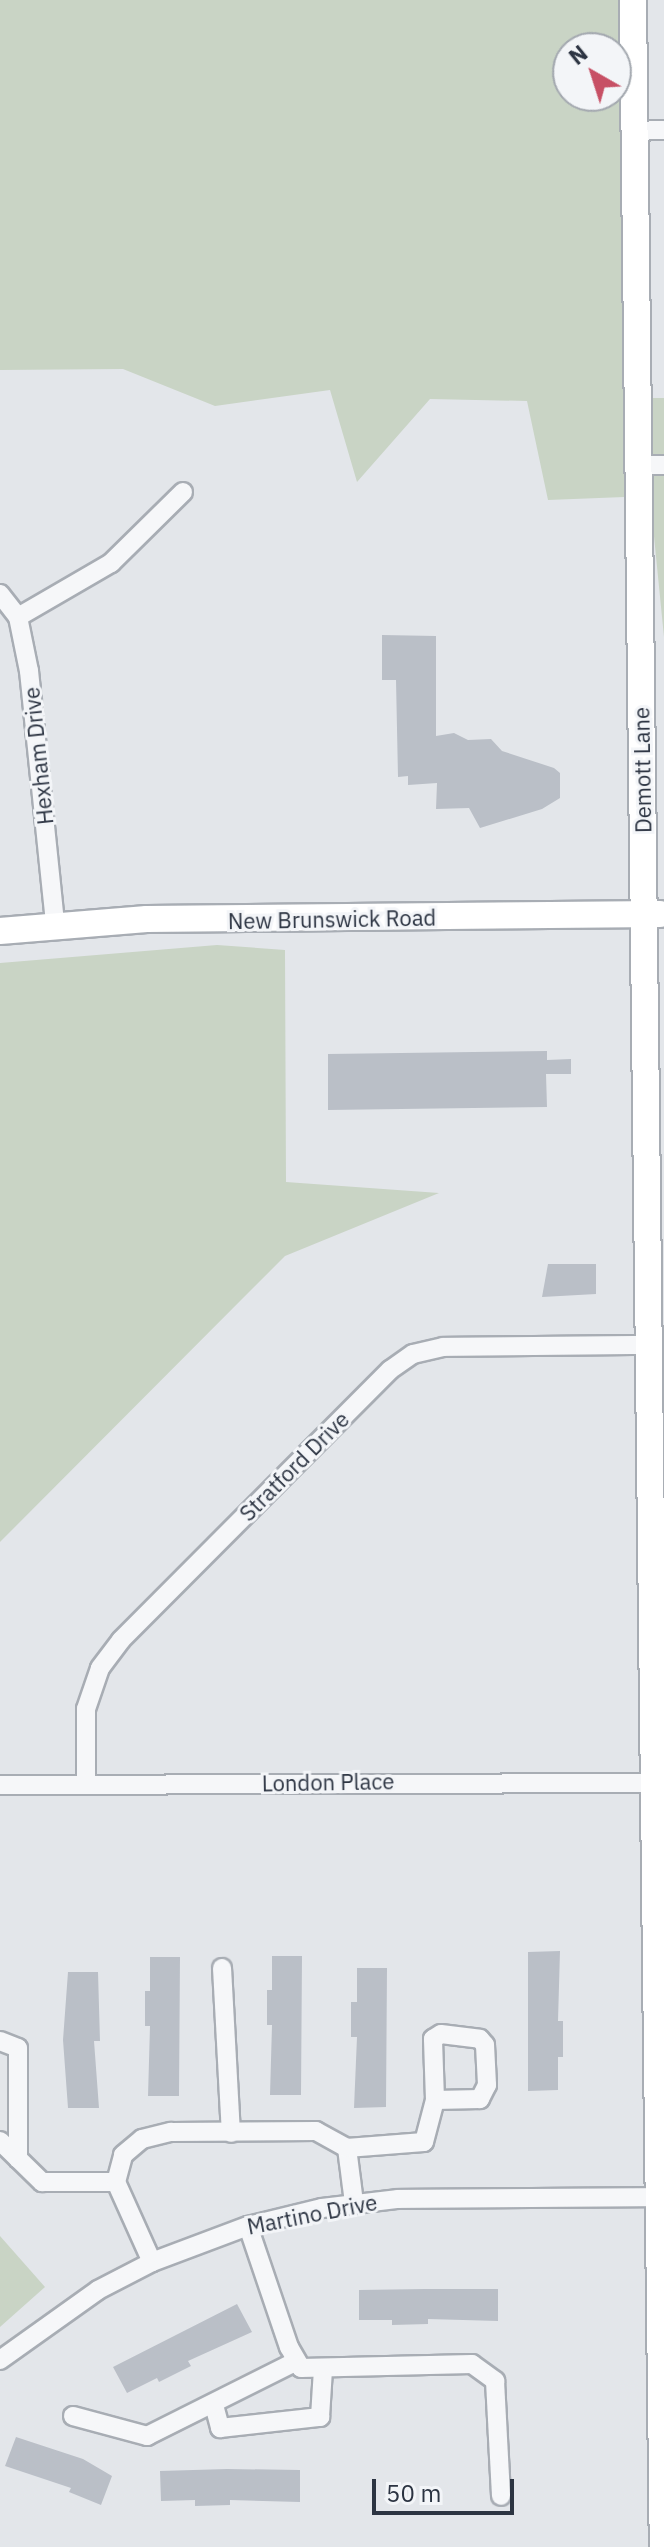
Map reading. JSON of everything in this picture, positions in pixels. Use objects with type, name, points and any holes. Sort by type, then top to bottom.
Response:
[{"type":"street","name":"Demott Lane","points":[[633,0],[635,131],[652,465],[655,914],[649,1345],[662,2198],[663,2547]]},
{"type":"street","points":[[635,131],[664,130]]},
{"type":"street","points":[[18,617],[111,563],[183,492]]},
{"type":"street","name":"Hexham Drive","points":[[0,594],[18,617],[29,671],[55,924]]},
{"type":"street","name":"New Brunswick Road","points":[[0,931],[55,924],[655,914]]},
{"type":"street","name":"Stratford Drive","points":[[86,1785],[86,1709],[100,1668],[121,1640],[390,1370],[413,1354],[443,1347],[649,1345]]},
{"type":"street","name":"London Place","points":[[0,1785],[656,1783]]},
{"type":"street","points":[[222,1968],[231,2133]]},
{"type":"street","points":[[0,2041],[18,2048],[18,2159]]},
{"type":"street","points":[[152,2262],[116,2182],[123,2155],[142,2139],[171,2132],[316,2131],[347,2148],[424,2142],[435,2100]]},
{"type":"street","points":[[0,2141],[42,2182],[116,2182]]},
{"type":"street","points":[[347,2148],[354,2203]]},
{"type":"street","name":"Martino Drive","points":[[0,2360],[98,2290],[152,2262],[248,2226],[354,2203],[662,2198]]},
{"type":"street","points":[[248,2226],[295,2362],[301,2368],[481,2367],[498,2392],[501,2496]]},
{"type":"street","points":[[73,2416],[147,2436],[295,2362]]},
{"type":"street","points":[[214,2405],[220,2428],[320,2417],[323,2369]]},
{"type":"green space","points":[[0,0],[637,0],[649,398],[664,398],[664,637],[650,496],[548,500],[527,401],[430,399],[357,482],[330,390],[215,406],[123,369],[0,370]]},
{"type":"green space","points":[[217,945],[285,950],[286,1182],[439,1193],[285,1256],[0,1542],[0,963]]},
{"type":"green space","points":[[0,2236],[45,2287],[0,2327]]},
{"type":"building","points":[[382,635],[436,636],[436,736],[454,733],[468,740],[491,739],[502,751],[554,768],[560,773],[560,798],[542,809],[480,828],[469,808],[436,809],[437,783],[408,785],[408,776],[398,777],[396,680],[382,680]]},
{"type":"building","points":[[547,1051],[547,1060],[571,1059],[571,1074],[546,1074],[547,1107],[328,1110],[328,1054]]},
{"type":"building","points":[[548,1264],[596,1264],[596,1294],[542,1297]]},
{"type":"building","points":[[560,1951],[558,2021],[563,2021],[563,2057],[558,2057],[558,2090],[528,2091],[528,1952]]},
{"type":"building","points":[[272,1956],[302,1956],[301,2095],[270,2095],[272,2025],[267,2025],[267,1990],[272,1990]]},
{"type":"building","points":[[150,1957],[180,1957],[179,2096],[148,2096],[150,2026],[145,2026],[145,1991],[150,1991]]},
{"type":"building","points":[[357,1968],[387,1968],[386,2107],[354,2108],[357,2037],[351,2037],[351,2002],[357,2002]]},
{"type":"building","points":[[68,1972],[98,1972],[100,2041],[94,2041],[99,2108],[68,2108],[63,2040]]},
{"type":"building","points":[[498,2289],[498,2321],[428,2319],[428,2324],[392,2325],[392,2320],[359,2320],[359,2290]]},
{"type":"building","points":[[237,2304],[252,2332],[188,2361],[191,2366],[159,2382],[157,2378],[127,2393],[113,2367]]},
{"type":"building","points":[[16,2437],[83,2459],[112,2476],[101,2505],[69,2492],[71,2488],[5,2466]]},
{"type":"building","points":[[300,2470],[300,2502],[230,2500],[230,2505],[195,2506],[195,2500],[161,2501],[160,2471]]}]
